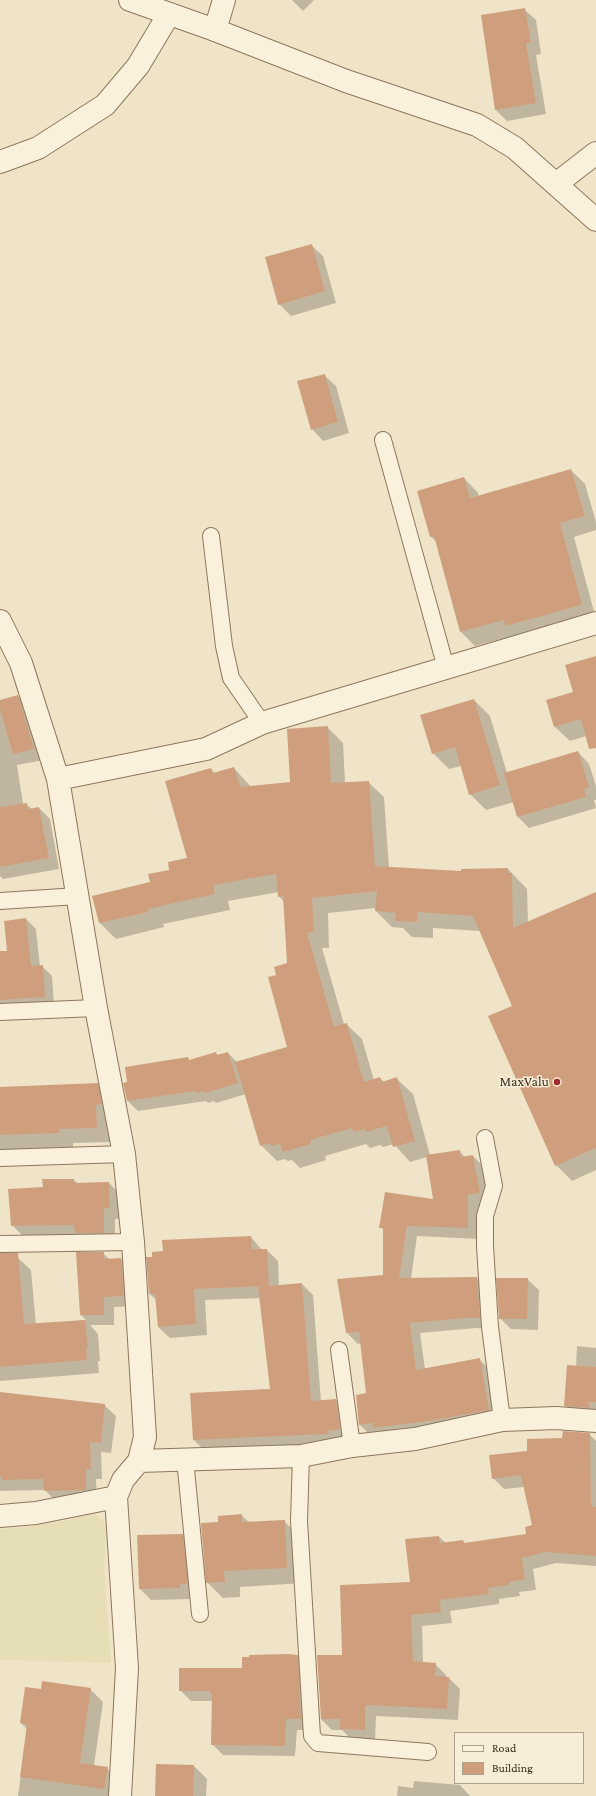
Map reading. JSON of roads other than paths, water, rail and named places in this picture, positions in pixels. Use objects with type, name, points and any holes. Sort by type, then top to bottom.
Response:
[{"type":"street","points":[[130,0],[215,30],[346,81],[477,125],[515,148],[596,220]]},
{"type":"street","points":[[215,30],[224,0]]},
{"type":"street","points":[[0,162],[38,148],[105,105],[138,66],[169,14]]},
{"type":"street","points":[[556,184],[596,152]]},
{"type":"street","points":[[0,621],[21,663],[58,779],[96,1008],[124,1154],[133,1242],[145,1437],[139,1460],[123,1480],[116,1497],[127,1668],[120,1796]]},
{"type":"street","points":[[58,779],[206,749],[262,723],[596,623]]},
{"type":"street","points":[[139,1460],[301,1456],[352,1446],[415,1439],[502,1420],[556,1418],[596,1422]]},
{"type":"street","points":[[0,1516],[36,1513],[116,1497]]},
{"type":"lane","points":[[383,440],[446,668]]},
{"type":"lane","points":[[210,536],[224,646],[231,678],[262,723]]},
{"type":"lane","points":[[0,901],[78,896]]},
{"type":"lane","points":[[0,1012],[96,1008]]},
{"type":"lane","points":[[485,1138],[494,1186],[485,1216],[485,1246],[490,1327],[502,1420]]},
{"type":"lane","points":[[0,1158],[124,1154]]},
{"type":"lane","points":[[0,1244],[133,1242]]},
{"type":"lane","points":[[340,1350],[352,1446]]},
{"type":"lane","points":[[301,1456],[299,1521],[312,1736],[318,1743],[428,1752]]},
{"type":"lane","points":[[184,1460],[200,1614]]},
{"type":"place","name":"MaxValu","points":[[557,1082]]}]
